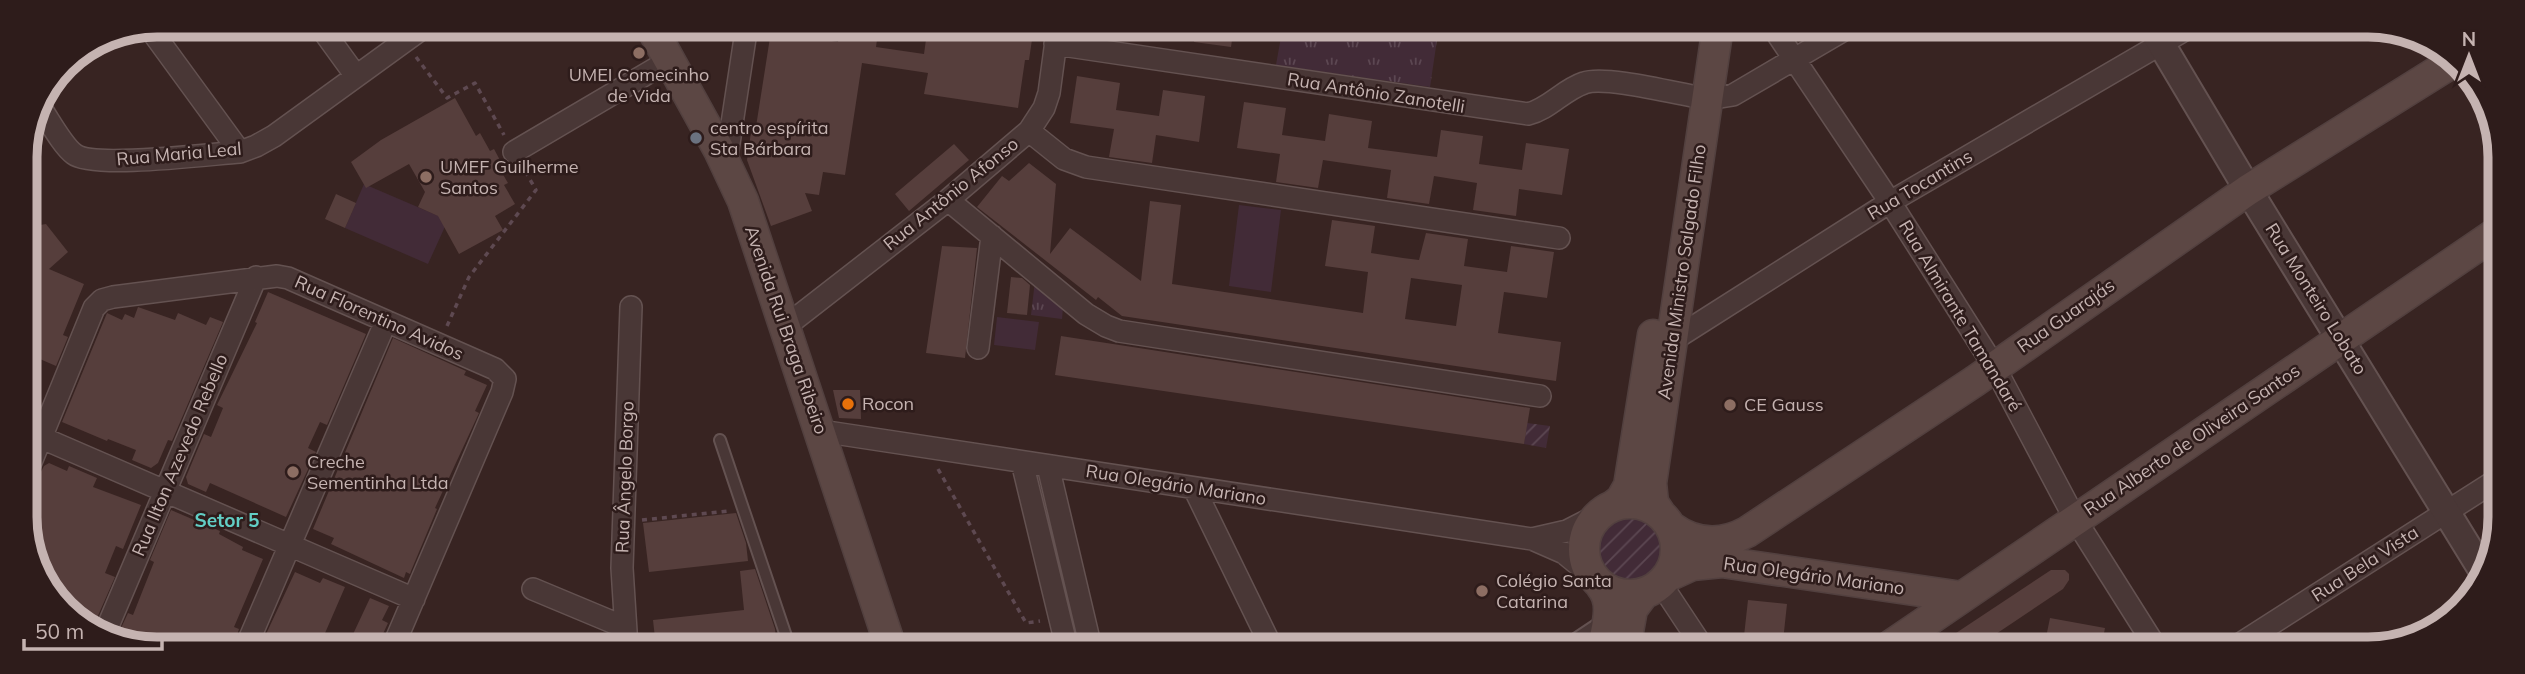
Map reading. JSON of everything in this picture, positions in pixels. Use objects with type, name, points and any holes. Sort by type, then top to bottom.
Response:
[{"type":"main road","name":"Avenida Rui Braga Ribeiro","points":[[657,37],[726,163],[748,214],[887,637]]},
{"type":"main road","name":"Avenida Ministro Salgado Filho","points":[[1698,97],[1699,37]]},
{"type":"main road","name":"Avenida Ministro Salgado Filho","points":[[1666,521],[1653,503],[1651,488],[1662,341],[1698,97],[1715,37]]},
{"type":"main road","name":"Rua Guarajás","points":[[1666,521],[1688,537],[1714,542],[1734,538],[1756,526],[2248,190],[2434,74]]},
{"type":"main road","name":"Rua Alberto de Oliveira Santos","points":[[1904,637],[2488,239]]},
{"type":"main road","name":"Avenida Ministro Salgado Filho","points":[[1606,510],[1621,500],[1629,486],[1662,341]]},
{"type":"main road","points":[[1611,637],[1609,601],[1585,561],[1583,547],[1590,525],[1606,510],[1627,503],[1642,505],[1666,521],[1676,541],[1676,556],[1657,585],[1632,609],[1614,637]]},
{"type":"main road","points":[[1756,526],[1748,547],[1758,568]]},
{"type":"main road","name":"Rua Olegário Mariano","points":[[1657,585],[1685,567],[1707,562],[1962,597]]},
{"type":"main road","points":[[1596,580],[1622,595],[1657,585]]},
{"type":"street","points":[[156,37],[240,152]]},
{"type":"street","points":[[327,37],[356,76]]},
{"type":"street","name":"Rua Maria Leal","points":[[45,114],[73,154],[86,159],[116,160],[240,152],[274,136],[410,37]]},
{"type":"street","points":[[726,163],[745,37]]},
{"type":"street","name":"Rua Antônio Afonso","points":[[786,326],[948,200],[1029,131],[1044,108],[1049,93],[1056,37]]},
{"type":"street","name":"Rua Antônio Zanotelli","points":[[1068,37],[1517,114],[1538,112],[1572,88],[1598,80],[1698,97]]},
{"type":"street","name":"Rua Almirante Tamandaré","points":[[1779,37],[1994,366],[2075,519],[2149,637]]},
{"type":"street","points":[[1698,97],[1733,95],[1834,37]]},
{"type":"street","name":"Rua Tocantins","points":[[1662,341],[2154,37]]},
{"type":"street","name":"Rua Monteiro Lobato","points":[[2158,37],[2248,190],[2478,564]]},
{"type":"street","points":[[514,152],[670,60]]},
{"type":"street","points":[[1029,131],[1064,159],[1086,167],[1559,238]]},
{"type":"street","points":[[948,200],[1086,314],[1119,331],[1540,396]]},
{"type":"street","points":[[978,348],[992,236]]},
{"type":"street","name":"Rua Florentino Avidos","points":[[37,428],[94,308],[102,300],[256,277],[288,278],[495,369],[505,379],[502,392],[414,599]]},
{"type":"street","name":"Rua Ilton Azevedo Rebello","points":[[107,626],[256,277]]},
{"type":"street","name":"Rua Ângelo Borgo","points":[[625,637],[623,522],[631,307]]},
{"type":"street","points":[[250,637],[386,321]]},
{"type":"street","name":"Rua Olegário Mariano","points":[[821,431],[1532,539],[1564,553],[1596,580]]},
{"type":"street","points":[[37,435],[414,599],[397,637]]},
{"type":"street","points":[[1022,462],[1064,637]]},
{"type":"street","points":[[1048,466],[1088,637]]},
{"type":"street","name":"Rua Bela Vista","points":[[2251,637],[2488,485]]},
{"type":"street","points":[[1194,488],[1267,637]]},
{"type":"street","name":"Rua Olegário Mariano","points":[[1532,539],[1567,531],[1606,510]]},
{"type":"street","points":[[1657,585],[1695,637]]},
{"type":"street","points":[[533,589],[625,637]]},
{"type":"lane","points":[[720,440],[786,637]]},
{"type":"path","points":[[404,41],[447,99],[475,83],[536,190],[469,277],[439,344]]},
{"type":"path","points":[[926,447],[1026,624],[1059,617]]},
{"type":"path","points":[[623,522],[744,509]]},
{"type":"green space","points":[[1281,37],[1437,37],[1430,87],[1276,65]]},
{"type":"green space","points":[[364,184],[448,220],[428,264],[345,228]]},
{"type":"green space","points":[[1239,205],[1281,210],[1271,292],[1229,286]]},
{"type":"green space","points":[[1035,281],[1063,307],[1062,319],[1031,315]]},
{"type":"green space","points":[[997,317],[1039,322],[1035,350],[994,345]]},
{"type":"green space","points":[[1527,423],[1550,426],[1546,448],[1524,444]]},
{"type":"green space","points":[[1628,510],[1646,513],[1662,533],[1669,553],[1662,569],[1648,582],[1633,587],[1618,585],[1605,578],[1595,567],[1590,553],[1591,539],[1599,525]]},
{"type":"green space","points":[[1049,512],[1079,637],[1073,637],[1043,513]]},
{"type":"building","points":[[770,37],[808,37],[838,42],[839,37],[877,37],[876,47],[924,54],[926,37],[1032,37],[1029,60],[1025,60],[1018,108],[924,94],[928,73],[862,63],[845,175],[823,172],[819,195],[805,193],[812,211],[771,226],[747,160],[751,132],[755,133]]},
{"type":"building","points":[[1195,37],[1232,37],[1231,47],[1194,42]]},
{"type":"building","points":[[1077,76],[1120,83],[1116,110],[1159,116],[1163,90],[1205,96],[1199,142],[1156,135],[1152,163],[1109,157],[1114,129],[1070,123]]},
{"type":"building","points":[[455,98],[476,136],[480,133],[490,151],[494,149],[502,164],[498,166],[508,183],[504,185],[515,204],[495,216],[503,230],[459,254],[438,216],[418,207],[425,192],[409,164],[366,188],[351,162],[381,140]]},
{"type":"building","points":[[1244,102],[1286,108],[1282,135],[1325,141],[1329,114],[1372,121],[1368,148],[1437,157],[1441,130],[1483,136],[1479,164],[1522,170],[1526,143],[1569,149],[1562,195],[1519,189],[1516,216],[1473,210],[1477,183],[1434,176],[1429,204],[1387,198],[1391,170],[1323,160],[1318,188],[1276,182],[1280,154],[1237,148]]},
{"type":"building","points":[[954,144],[969,160],[909,211],[895,194]]},
{"type":"building","points":[[1029,163],[1056,184],[1050,254],[1070,228],[1141,281],[1150,201],[1181,205],[1172,284],[1363,313],[1368,272],[1325,266],[1332,220],[1375,226],[1371,253],[1403,258],[1419,260],[1426,233],[1468,239],[1464,266],[1507,272],[1511,246],[1554,252],[1547,298],[1504,292],[1498,333],[1561,342],[1556,381],[1122,316],[1098,297],[1096,300],[977,207],[1002,176],[1009,181]],"holes":[[[1411,278],[1462,285],[1456,326],[1405,319]]]},
{"type":"building","points":[[336,194],[356,203],[345,228],[325,219]]},
{"type":"building","points":[[37,221],[40,225],[46,224],[68,252],[49,269],[84,284],[63,335],[68,337],[56,366],[37,358]]},
{"type":"building","points":[[942,246],[977,248],[965,358],[926,353]]},
{"type":"building","points":[[1011,277],[1022,278],[1030,285],[1027,315],[1007,313]]},
{"type":"building","points":[[268,292],[366,334],[327,425],[320,422],[308,448],[316,452],[286,517],[210,483],[206,492],[188,484],[186,477],[204,434],[211,437],[223,408],[217,405],[257,323],[255,322]]},
{"type":"building","points":[[138,307],[175,320],[178,313],[206,325],[210,317],[223,322],[172,441],[168,440],[158,463],[151,468],[132,460],[136,450],[62,422],[107,313],[122,320],[125,314],[134,318]]},
{"type":"building","points":[[1061,336],[1530,408],[1524,444],[1055,375]]},
{"type":"building","points":[[393,338],[466,371],[464,375],[487,385],[475,411],[479,413],[435,508],[437,509],[410,574],[406,572],[404,578],[331,544],[334,538],[313,529]]},
{"type":"building","name":"Rocon","points":[[833,390],[860,390],[861,419],[839,418]]},
{"type":"building","points":[[49,463],[67,471],[69,466],[97,478],[93,487],[141,505],[123,549],[116,546],[105,573],[115,577],[96,620],[72,602],[57,584],[43,556],[37,517],[37,479],[44,466]]},
{"type":"building","points":[[171,510],[220,531],[219,534],[243,547],[242,550],[263,559],[234,627],[239,629],[236,637],[157,637],[120,631],[128,613],[133,615],[154,562],[150,560]]},
{"type":"building","points":[[736,513],[746,543],[748,561],[649,572],[643,523]]},
{"type":"building","points":[[755,569],[776,637],[655,637],[653,620],[744,610],[740,571]]},
{"type":"building","points":[[2051,570],[2065,570],[2069,574],[2069,580],[2063,589],[1991,637],[1959,637],[1956,633]]},
{"type":"building","points":[[295,572],[320,583],[323,578],[345,587],[323,637],[265,637]]},
{"type":"building","points":[[370,598],[389,606],[382,620],[388,623],[382,637],[352,637]]},
{"type":"building","points":[[1748,600],[1787,604],[1783,637],[1744,636]]},
{"type":"building","points":[[2050,618],[2105,628],[2103,637],[2046,637]]},
{"type":"place","name":"UMEI Comecinho de Vida","points":[[639,53]]},
{"type":"place","name":"centro espírita Sta Bárbara","points":[[696,138]]},
{"type":"place","name":"UMEF Guilherme Santos","points":[[426,177]]},
{"type":"place","name":"Rocon","points":[[848,404]]},
{"type":"place","name":"CE Gauss","points":[[1730,405]]},
{"type":"place","name":"Creche Sementinha Ltda","points":[[293,472]]},
{"type":"place","name":"Colégio Santa Catarina","points":[[1482,591]]},
{"type":"district","name":"Setor 5","points":[[227,520]]}]
